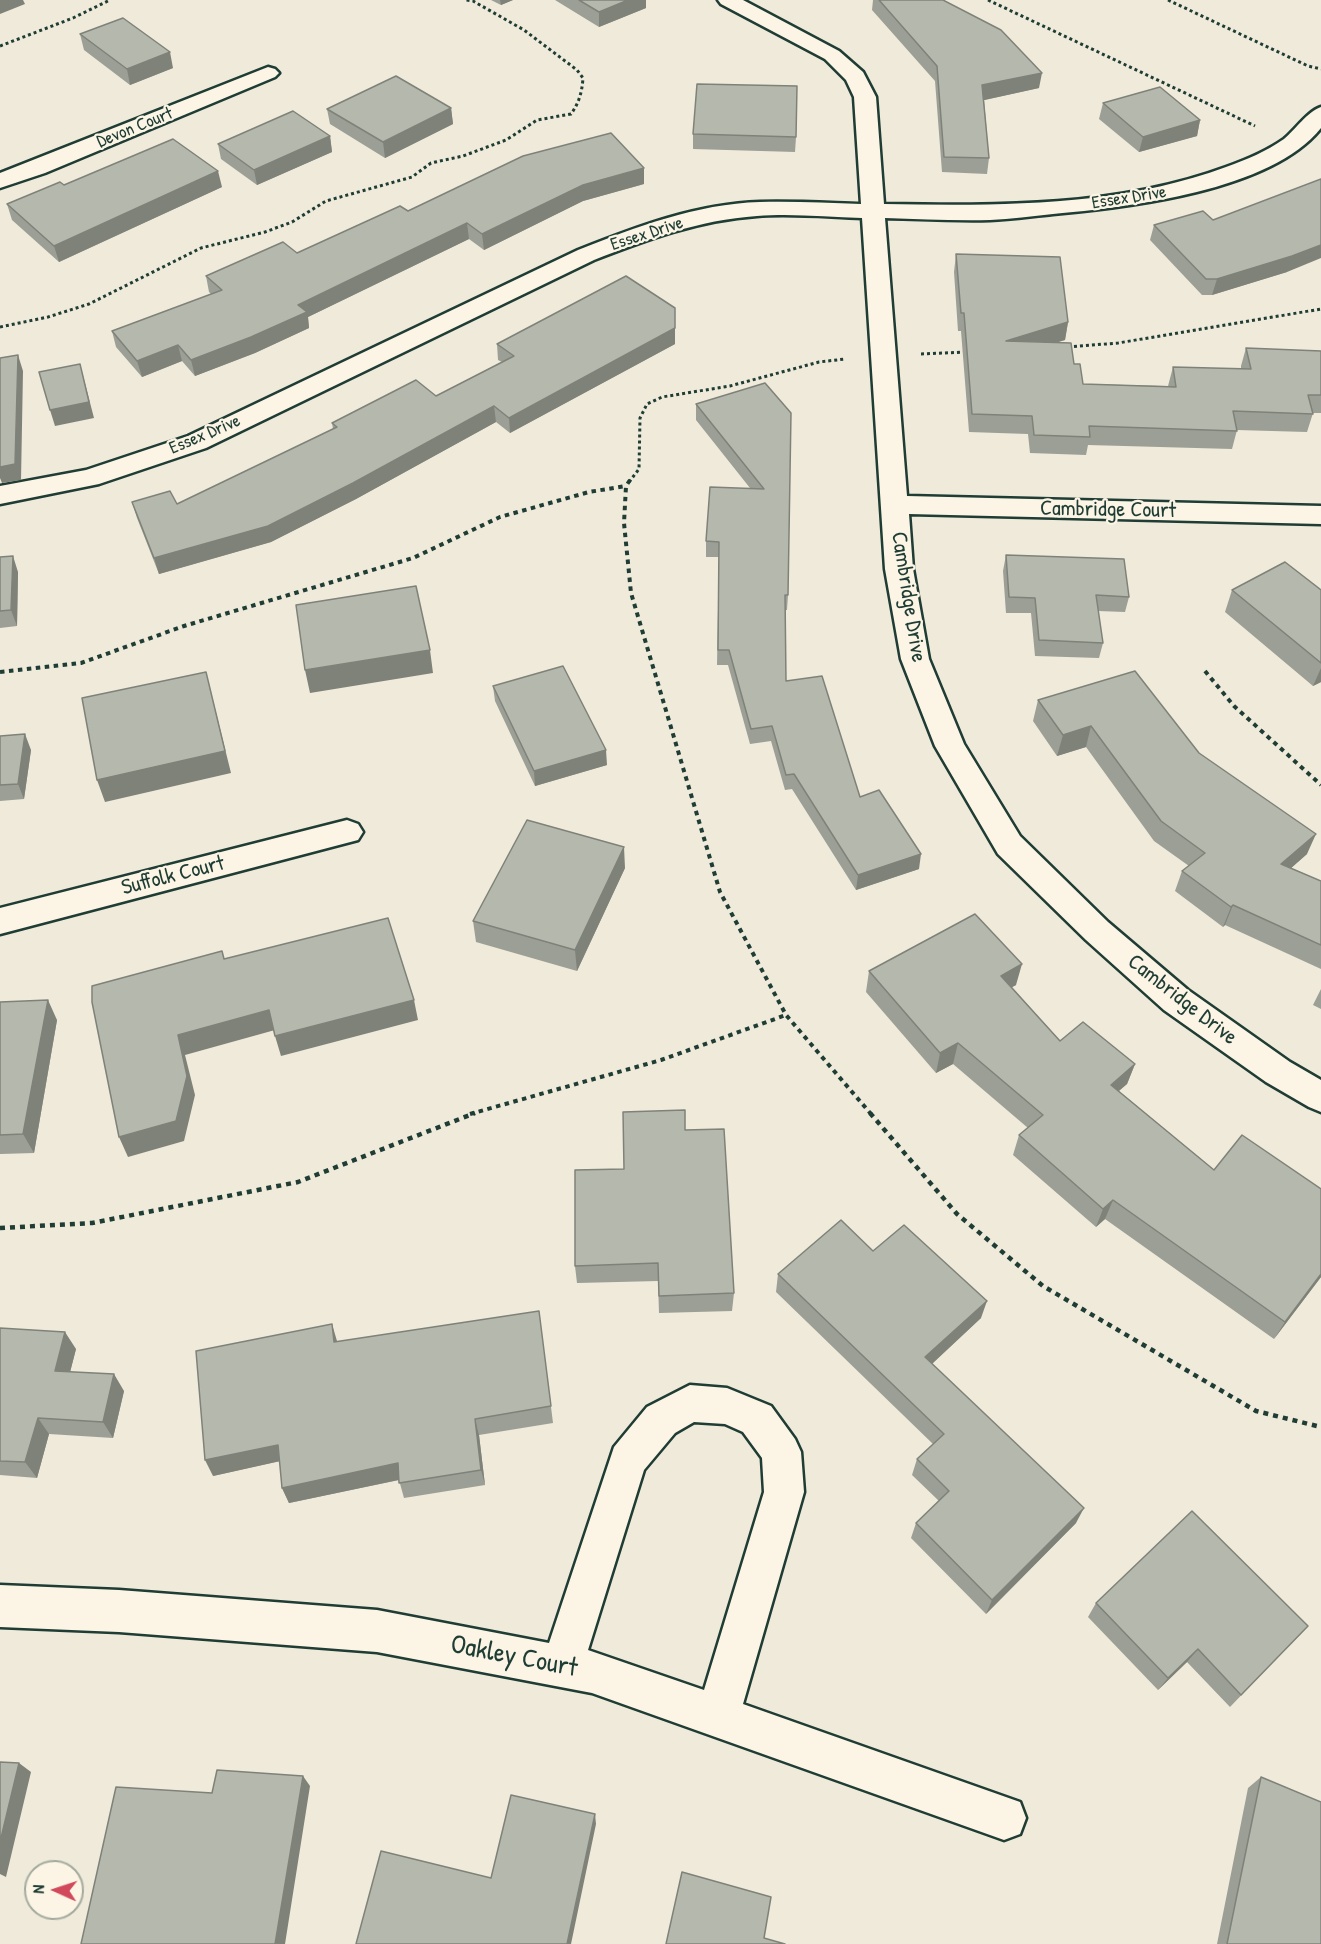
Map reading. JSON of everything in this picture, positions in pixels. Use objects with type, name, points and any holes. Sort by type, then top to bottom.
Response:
[{"type":"street","name":"Cambridge Drive","points":[[728,0],[832,55],[855,77],[865,97],[899,569],[915,659],[950,746],[1009,845],[1097,931],[1176,1000],[1278,1072],[1321,1097]]},
{"type":"street","name":"Devon Court","points":[[0,181],[268,73]]},
{"type":"street","name":"Essex Drive","points":[[0,495],[90,478],[197,442],[586,255],[653,229],[704,216],[758,209],[990,213],[1128,200],[1196,186],[1253,165],[1290,145],[1309,129],[1321,114]]},
{"type":"street","name":"Cambridge Court","points":[[894,505],[1321,515]]},
{"type":"street","name":"Suffolk Court","points":[[0,921],[347,832]]},
{"type":"street","points":[[562,1666],[628,1460],[661,1420],[690,1403],[727,1406],[758,1419],[781,1452],[784,1492],[717,1716]]},
{"type":"street","name":"Oakley Court","points":[[0,1606],[131,1612],[377,1631],[592,1672],[1004,1818]]},
{"type":"path","points":[[0,46],[73,18],[110,0]]},
{"type":"path","points":[[0,327],[48,317],[89,304],[201,248],[265,232],[292,222],[326,201],[412,177],[431,163],[463,156],[506,140],[537,120],[571,114],[580,102],[582,93],[583,78],[577,70],[524,30],[494,12],[466,0]]},
{"type":"path","points":[[988,0],[1058,35],[1190,92],[1290,145]]},
{"type":"path","points":[[1168,0],[1308,66],[1321,69]]},
{"type":"path","points":[[1058,348],[1118,343],[1321,309]]},
{"type":"path","points":[[977,352],[884,356],[819,362],[730,386],[662,397],[647,404],[640,418],[639,469],[626,486],[624,523],[631,593],[720,892],[786,1015],[957,1214],[1043,1286],[1256,1411],[1321,1427]]},
{"type":"path","points":[[0,672],[81,663],[184,626],[413,558],[500,517],[589,492],[626,486]]},
{"type":"path","points":[[1205,671],[1234,706],[1321,785]]},
{"type":"path","points":[[0,1228],[93,1223],[298,1182],[466,1115],[661,1060],[786,1015]]},
{"type":"building","points":[[579,0],[628,0],[599,12]]},
{"type":"building","points":[[879,0],[943,0],[1001,30],[1042,73],[982,85],[989,158],[944,157],[937,66]]},
{"type":"building","points":[[123,18],[170,52],[127,69],[80,34]]},
{"type":"building","points":[[396,76],[451,108],[383,142],[327,109]]},
{"type":"building","points":[[697,84],[797,86],[796,137],[693,134]]},
{"type":"building","points":[[1160,87],[1200,120],[1143,137],[1103,103]]},
{"type":"building","points":[[293,111],[330,136],[254,170],[218,144]]},
{"type":"building","points":[[611,133],[644,168],[583,185],[482,234],[467,223],[298,305],[307,312],[251,337],[191,360],[178,345],[137,361],[112,331],[222,290],[206,276],[283,242],[297,253],[400,206],[408,211],[523,156]]},
{"type":"building","points":[[173,139],[218,171],[54,246],[7,204],[60,182],[64,185]]},
{"type":"building","points":[[1321,179],[1321,245],[1217,279],[1206,279],[1154,225],[1203,211],[1213,220]]},
{"type":"building","points":[[956,254],[1060,257],[1068,322],[1006,341],[1071,343],[1074,364],[1080,364],[1083,384],[1176,387],[1173,367],[1251,369],[1246,348],[1321,351],[1321,395],[1308,395],[1313,414],[1233,411],[1237,431],[1089,426],[1090,437],[1034,435],[1032,416],[972,414],[964,313],[961,313]]},
{"type":"building","points":[[626,276],[675,308],[675,328],[509,418],[494,406],[353,483],[268,526],[154,558],[132,502],[170,491],[177,504],[337,427],[332,423],[416,380],[436,396],[514,356],[497,344]]},
{"type":"building","points":[[18,355],[15,464],[0,467],[0,358]]},
{"type":"building","points":[[80,364],[89,402],[50,410],[39,372]]},
{"type":"building","points":[[765,383],[791,413],[788,595],[785,595],[786,681],[822,676],[860,797],[879,790],[921,854],[858,875],[794,774],[786,775],[772,726],[751,729],[729,650],[718,650],[719,542],[706,541],[710,487],[764,489],[696,404]]},
{"type":"building","points":[[1006,555],[1124,559],[1129,597],[1096,595],[1103,643],[1039,640],[1035,598],[1009,597]]},
{"type":"building","points":[[13,556],[11,610],[0,611],[0,557]]},
{"type":"building","points":[[1285,562],[1321,590],[1321,663],[1232,590]]},
{"type":"building","points":[[416,586],[430,650],[305,670],[296,605]]},
{"type":"building","points":[[563,666],[606,750],[534,771],[493,686]]},
{"type":"building","points":[[1135,671],[1199,753],[1316,834],[1281,864],[1321,881],[1321,945],[1233,905],[1231,907],[1182,871],[1205,853],[1161,821],[1091,726],[1063,735],[1038,700]]},
{"type":"building","points":[[206,672],[225,751],[97,780],[82,698]]},
{"type":"building","points":[[25,734],[18,784],[0,785],[0,736]]},
{"type":"building","points":[[527,820],[624,847],[575,950],[473,921]]},
{"type":"building","points":[[975,914],[1022,964],[1001,976],[1060,1041],[1083,1022],[1135,1064],[1111,1085],[1214,1170],[1242,1135],[1321,1189],[1321,1274],[1285,1322],[1113,1200],[1103,1209],[1019,1135],[1043,1115],[958,1043],[940,1053],[869,971]]},
{"type":"building","points":[[388,918],[414,1000],[275,1036],[269,1010],[178,1035],[187,1076],[176,1121],[119,1137],[92,1002],[92,986],[222,951],[224,959]]},
{"type":"building","points":[[48,1000],[23,1134],[0,1135],[0,1002]]},
{"type":"building","points":[[685,1110],[685,1130],[724,1129],[734,1293],[659,1296],[658,1263],[575,1266],[575,1170],[624,1169],[623,1112]]},
{"type":"building","points":[[841,1220],[873,1251],[904,1225],[987,1301],[925,1357],[1084,1508],[992,1600],[916,1523],[949,1491],[917,1459],[944,1434],[778,1274]]},
{"type":"building","points":[[539,1311],[551,1406],[475,1419],[481,1470],[399,1483],[398,1463],[282,1488],[278,1445],[205,1460],[196,1351],[332,1324],[334,1342]]},
{"type":"building","points":[[0,1328],[65,1332],[55,1371],[114,1374],[103,1422],[38,1418],[25,1462],[0,1461]]},
{"type":"building","points":[[1192,1511],[1308,1626],[1241,1695],[1198,1649],[1168,1678],[1096,1603]]},
{"type":"building","points":[[0,1762],[19,1763],[0,1842]]},
{"type":"building","points":[[217,1770],[303,1776],[275,1944],[81,1944],[116,1787],[212,1793]]},
{"type":"building","points":[[1261,1777],[1321,1802],[1321,1944],[1227,1944]]},
{"type":"building","points":[[511,1795],[595,1814],[567,1944],[356,1944],[381,1851],[491,1878]]},
{"type":"building","points":[[682,1872],[771,1897],[764,1938],[785,1944],[666,1944]]}]
